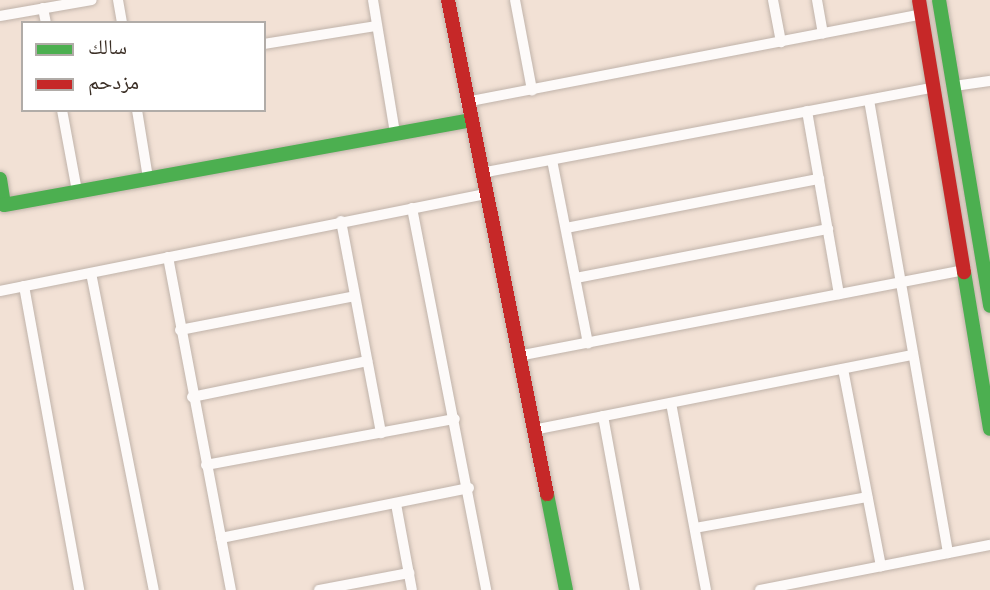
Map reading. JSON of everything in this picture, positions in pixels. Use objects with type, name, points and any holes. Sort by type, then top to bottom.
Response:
[{"type":"street","points":[[0,16],[92,0]]},
{"type":"street","points":[[118,0],[122,21]]},
{"type":"street","points":[[373,0],[395,134]]},
{"type":"street","points":[[448,0],[466,102],[566,590]]},
{"type":"street","points":[[515,0],[532,90]]},
{"type":"street","points":[[773,0],[780,42]]},
{"type":"street","points":[[817,0],[823,33]]},
{"type":"street","points":[[939,0],[990,306]]},
{"type":"street","points":[[466,102],[780,42],[920,7],[966,270],[990,429]]},
{"type":"street","points":[[43,8],[46,21]]},
{"type":"street","points":[[266,44],[377,26]]},
{"type":"street","points":[[954,86],[990,80]]},
{"type":"street","points":[[481,173],[934,87]]},
{"type":"street","points":[[869,100],[948,553]]},
{"type":"street","points":[[807,111],[839,294]]},
{"type":"street","points":[[62,112],[77,191]]},
{"type":"street","points":[[136,112],[148,178]]},
{"type":"street","points":[[0,179],[4,205],[470,120]]},
{"type":"street","points":[[552,160],[588,343]]},
{"type":"street","points":[[566,228],[819,179]]},
{"type":"street","points":[[0,291],[485,194]]},
{"type":"street","points":[[412,208],[469,488],[486,590]]},
{"type":"street","points":[[341,221],[381,433]]},
{"type":"street","points":[[576,278],[828,229]]},
{"type":"street","points":[[167,257],[231,590]]},
{"type":"street","points":[[518,356],[966,270]]},
{"type":"street","points":[[91,273],[154,590]]},
{"type":"street","points":[[24,286],[79,590]]},
{"type":"street","points":[[180,330],[355,296]]},
{"type":"street","points":[[533,430],[913,355]]},
{"type":"street","points":[[192,397],[367,361]]},
{"type":"street","points":[[843,369],[881,566]]},
{"type":"street","points":[[671,403],[706,590]]},
{"type":"street","points":[[603,416],[635,590]]},
{"type":"street","points":[[206,465],[455,419]]},
{"type":"street","points":[[221,538],[469,488]]},
{"type":"street","points":[[695,528],[867,497]]},
{"type":"street","points":[[396,504],[412,590]]},
{"type":"street","points":[[760,590],[990,545]]},
{"type":"street","points":[[319,590],[409,573]]},
{"type":"traffic: fast","points":[[939,0],[990,306]]},
{"type":"traffic: fast","points":[[0,179],[4,205],[470,120]]},
{"type":"traffic: fast","points":[[964,272],[990,429]]},
{"type":"traffic: fast","points":[[547,494],[566,590]]},
{"type":"traffic: jam","points":[[448,0],[547,494]]},
{"type":"traffic: jam","points":[[919,0],[964,272]]}]
